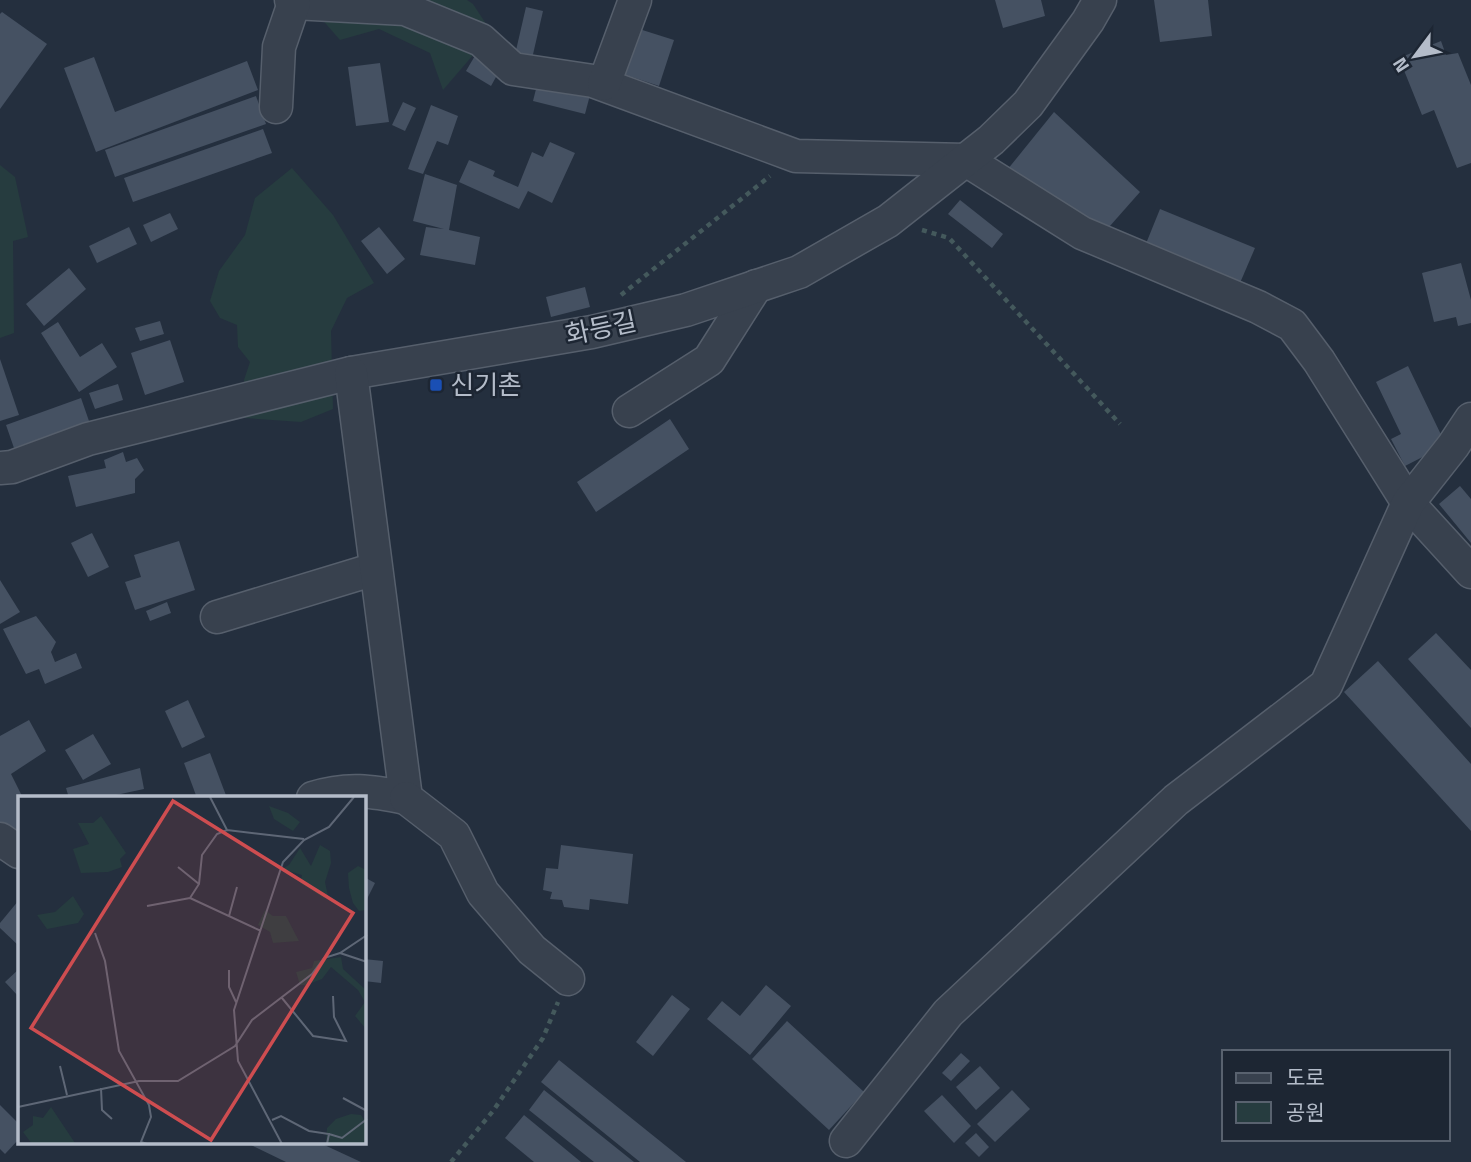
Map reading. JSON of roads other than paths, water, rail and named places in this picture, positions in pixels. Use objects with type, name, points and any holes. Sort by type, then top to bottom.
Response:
[{"type":"street","points":[[604,84],[635,0]]},
{"type":"street","name":"화등길","points":[[0,468],[12,467],[88,439],[351,373],[592,332],[686,310],[799,272],[888,221],[991,140],[1028,104],[1100,0]]},
{"type":"street","points":[[276,107],[279,47],[292,2],[405,9],[481,40],[513,69],[593,80],[796,156],[966,160],[1082,233],[1258,307],[1292,325],[1319,361],[1408,503],[1471,572]]},
{"type":"street","points":[[629,411],[709,360],[756,286]]},
{"type":"street","points":[[351,373],[406,798]]},
{"type":"street","points":[[846,1142],[948,1013],[1176,800],[1326,685],[1408,503],[1471,419]]},
{"type":"street","points":[[217,617],[375,569]]},
{"type":"street","points":[[321,796],[340,791],[368,790],[406,798],[454,835],[483,893],[532,950],[568,979]]},
{"type":"street","points":[[0,839],[18,851]]},
{"type":"place","name":"신기촌","points":[[436,385]]}]
